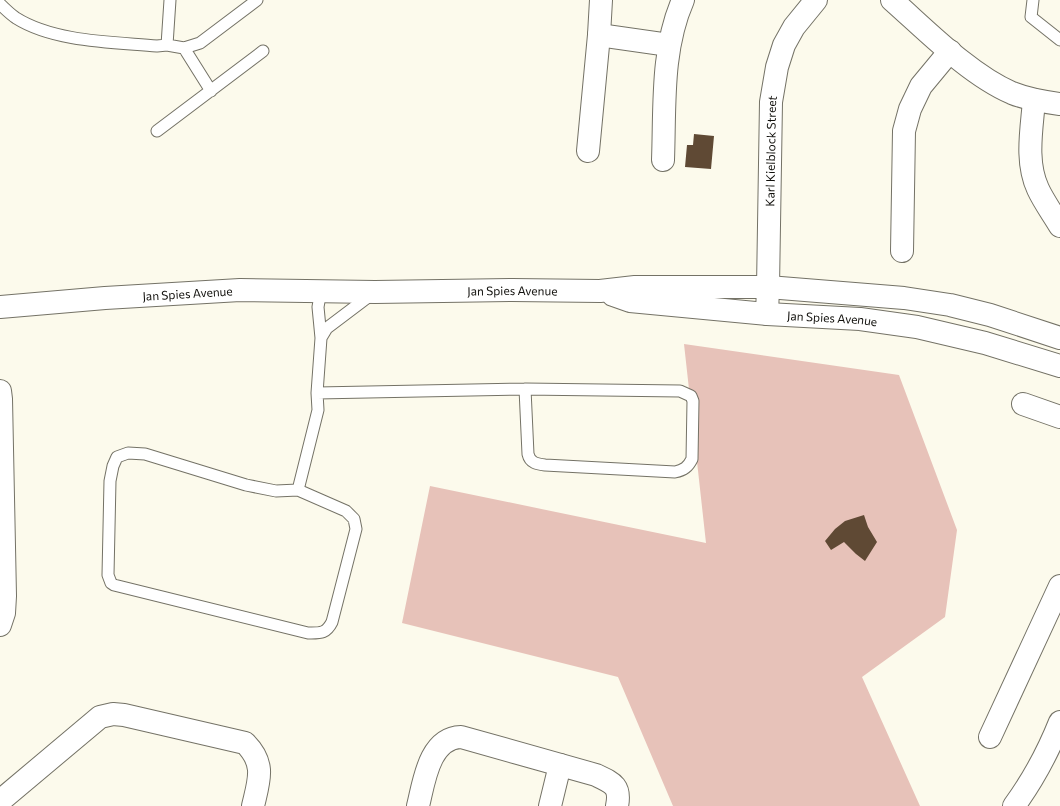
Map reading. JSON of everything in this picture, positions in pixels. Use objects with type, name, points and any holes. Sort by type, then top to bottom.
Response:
[{"type":"street","points":[[588,151],[601,0]]},
{"type":"street","points":[[663,160],[667,60],[669,45],[683,0]]},
{"type":"street","name":"Karl Kielblock Street","points":[[767,314],[771,102],[773,88],[777,67],[784,45],[794,27],[816,0]]},
{"type":"street","points":[[892,0],[964,63],[989,80],[1013,93],[1034,100],[1060,104]]},
{"type":"street","points":[[599,36],[669,45]]},
{"type":"street","points":[[902,251],[904,131],[910,109],[921,86],[950,51]]},
{"type":"street","points":[[1034,100],[1031,151],[1032,172],[1038,189],[1060,226]]},
{"type":"street","name":"Jan Spies Avenue","points":[[0,307],[105,298],[232,290],[321,290],[375,292],[512,290],[600,291],[635,287],[768,287],[904,298],[950,306],[990,315],[1060,338]]},
{"type":"street","name":"Jan Spies Avenue","points":[[600,291],[630,301],[767,314],[860,319],[917,327],[985,344],[1060,366]]},
{"type":"street","points":[[990,315],[1060,351]]},
{"type":"street","points":[[0,391],[5,596],[4,613],[0,625]]},
{"type":"street","points":[[1023,404],[1060,417]]},
{"type":"street","points":[[990,737],[1060,586]]},
{"type":"street","points":[[0,801],[100,717],[114,714],[245,743],[257,758],[260,775],[252,806]]},
{"type":"street","points":[[1014,806],[1027,788],[1054,738],[1060,722]]},
{"type":"street","points":[[418,806],[427,769],[435,753],[445,742],[453,737],[470,739],[596,775],[616,786],[618,791],[617,806]]},
{"type":"street","points":[[550,806],[560,765]]},
{"type":"lane","points":[[167,45],[170,0]]},
{"type":"lane","points":[[0,4],[16,18],[38,29],[70,37],[157,46],[167,45],[184,48],[200,43],[257,0]]},
{"type":"lane","points":[[1033,0],[1031,17],[1060,40]]},
{"type":"lane","points":[[184,48],[211,91]]},
{"type":"lane","points":[[157,131],[263,51]]},
{"type":"lane","points":[[298,490],[318,410],[317,393],[321,338],[318,307],[321,290]]},
{"type":"lane","points":[[321,338],[327,328],[375,292]]},
{"type":"lane","points":[[317,393],[525,389],[674,390],[686,393],[691,396],[693,401],[692,459],[689,466],[675,472],[532,462],[529,459],[528,454],[525,389]]},
{"type":"lane","points":[[128,453],[145,454],[246,486],[276,491],[298,490],[346,511],[354,519],[356,524],[332,622],[324,632],[308,633],[119,588],[111,583],[108,575],[110,481],[114,462],[117,457],[128,453]]},
{"type":"shaded area","points":[[684,344],[899,375],[957,530],[945,617],[862,677],[920,806],[673,806],[618,677],[402,623],[430,486],[706,543]]},
{"type":"building","points":[[694,134],[714,136],[711,169],[685,167],[687,145],[693,145]]},
{"type":"building","points":[[864,515],[868,527],[877,542],[865,561],[844,542],[831,550],[825,541],[835,529],[845,521]]}]
